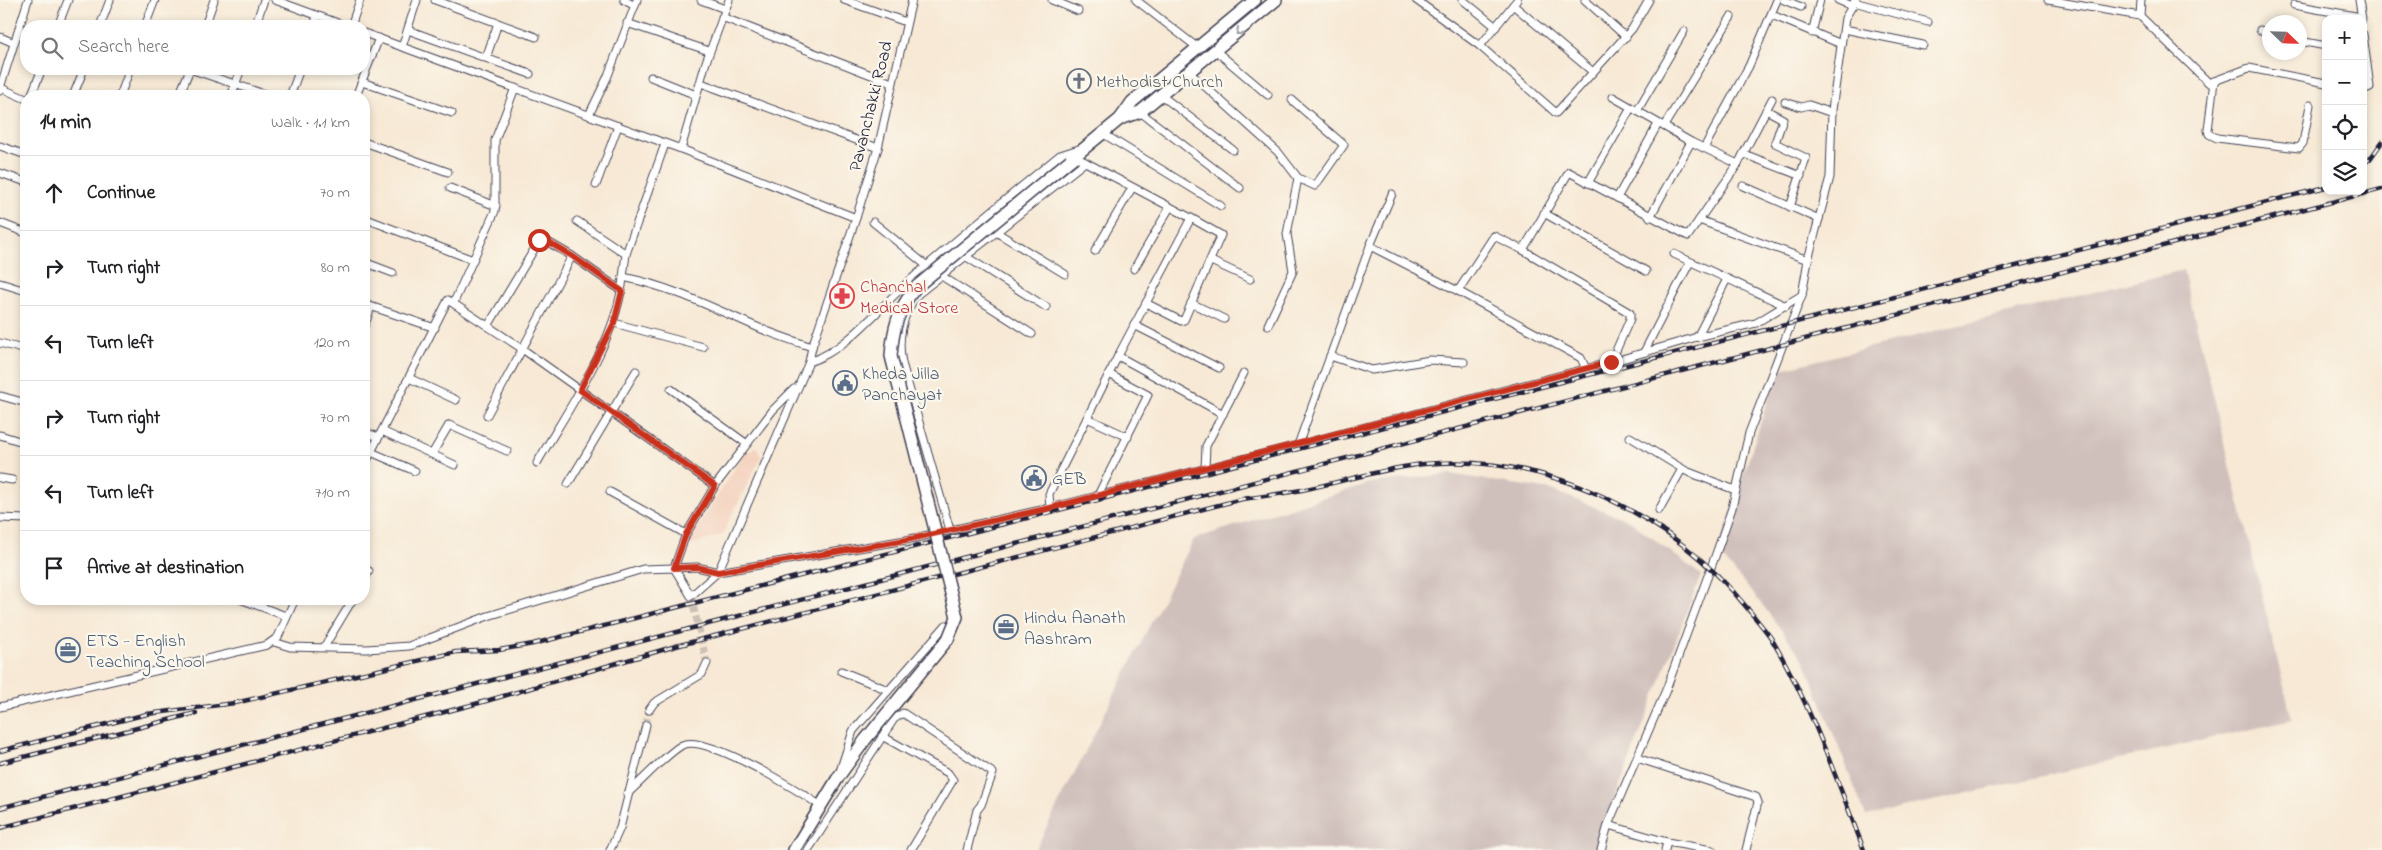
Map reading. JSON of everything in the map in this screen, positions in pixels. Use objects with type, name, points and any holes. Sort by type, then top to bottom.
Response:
[{"type":"main road","points":[[1120,120],[1132,102],[1255,0]]},
{"type":"main road","points":[[794,850],[839,776],[865,740],[948,639],[957,618],[891,356],[892,336],[898,312],[916,287],[1085,147],[1120,120],[1140,112],[1162,96],[1276,0]]},
{"type":"street","points":[[21,20],[28,0]]},
{"type":"street","points":[[60,20],[68,0]]},
{"type":"street","points":[[102,20],[110,0]]},
{"type":"street","points":[[207,20],[214,0]]},
{"type":"street","points":[[257,20],[264,0]]},
{"type":"street","points":[[275,0],[294,3],[317,16],[329,20]]},
{"type":"street","points":[[353,20],[360,0]]},
{"type":"street","points":[[402,47],[417,0]]},
{"type":"street","points":[[435,0],[536,37]]},
{"type":"street","points":[[589,115],[607,78],[636,3],[624,0]]},
{"type":"street","points":[[702,0],[725,9]]},
{"type":"street","points":[[681,150],[709,51],[729,0]]},
{"type":"street","points":[[844,0],[906,22]]},
{"type":"street","name":"Pavanchakki Road","points":[[718,572],[809,362],[812,347],[878,148],[912,0]]},
{"type":"street","points":[[1052,0],[1078,11]]},
{"type":"street","points":[[1136,0],[1198,48]]},
{"type":"street","points":[[1416,0],[1480,46],[1556,112],[1626,37],[1636,24],[1649,0]]},
{"type":"street","points":[[1463,0],[1496,27]]},
{"type":"street","points":[[1585,0],[1626,37]]},
{"type":"street","points":[[1704,148],[1747,70],[1772,16],[1777,0]]},
{"type":"street","points":[[1784,0],[1801,7]]},
{"type":"street","points":[[1812,33],[1820,0]]},
{"type":"street","points":[[1838,0],[1928,22]]},
{"type":"street","points":[[2048,0],[2140,16],[2207,81],[2214,82],[2249,68],[2322,81]]},
{"type":"street","points":[[2359,0],[2361,15]]},
{"type":"street","points":[[147,20],[152,1]]},
{"type":"street","points":[[2140,16],[2142,1]]},
{"type":"street","points":[[1480,46],[1515,3],[1593,72]]},
{"type":"street","points":[[1601,850],[1608,824],[1666,690],[1720,542],[1732,508],[1749,433],[1802,295],[1808,260],[1830,177],[1832,113],[1845,18],[1854,3]]},
{"type":"street","points":[[2294,5],[2346,15]]},
{"type":"street","points":[[316,20],[317,16]]},
{"type":"street","points":[[1772,16],[1842,44]]},
{"type":"street","points":[[722,17],[892,83]]},
{"type":"street","points":[[1616,198],[1731,17]]},
{"type":"street","points":[[486,58],[498,23]]},
{"type":"street","points":[[628,23],[709,51]]},
{"type":"street","points":[[20,25],[0,89],[20,97]]},
{"type":"street","points":[[1844,29],[1923,45]]},
{"type":"street","points":[[408,30],[530,74]]},
{"type":"street","points":[[1588,183],[1684,31]]},
{"type":"street","points":[[370,35],[589,115],[856,218]]},
{"type":"street","points":[[0,37],[14,43]]},
{"type":"street","points":[[370,61],[379,38]]},
{"type":"street","points":[[2307,42],[2322,45]]},
{"type":"street","points":[[1216,50],[1268,95]]},
{"type":"street","points":[[2367,71],[2370,87],[2367,88]]},
{"type":"street","points":[[1190,73],[1278,152],[1298,178],[1313,185],[1317,184],[1344,145],[1292,100]]},
{"type":"street","points":[[33,90],[40,75]]},
{"type":"street","points":[[75,90],[82,75]]},
{"type":"street","points":[[122,90],[128,75]]},
{"type":"street","points":[[181,90],[188,75]]},
{"type":"street","points":[[207,75],[251,90]]},
{"type":"street","points":[[233,90],[239,75]]},
{"type":"street","points":[[292,90],[298,75]]},
{"type":"street","points":[[359,90],[365,75]]},
{"type":"street","points":[[651,77],[696,95]]},
{"type":"street","points":[[362,82],[452,113]]},
{"type":"street","points":[[2214,82],[2208,130],[2209,134],[2217,138],[2299,148],[2303,143],[2310,105]]},
{"type":"street","points":[[701,83],[878,148]]},
{"type":"street","points":[[454,302],[494,216],[496,206],[495,140],[515,88]]},
{"type":"street","points":[[1162,96],[1234,150]]},
{"type":"street","points":[[1613,97],[1691,142],[1738,164]]},
{"type":"street","points":[[1523,250],[1569,172],[1688,236],[1738,164],[1772,98]]},
{"type":"street","points":[[1785,102],[1800,107],[1809,105],[1832,113]]},
{"type":"street","points":[[1766,110],[1783,119],[1775,143],[1806,158],[1790,206]]},
{"type":"street","points":[[1140,112],[1240,188]]},
{"type":"street","points":[[596,185],[618,126]]},
{"type":"street","points":[[1102,133],[1221,206]]},
{"type":"street","points":[[1650,217],[1691,142]]},
{"type":"street","points":[[370,144],[448,172]]},
{"type":"street","points":[[537,463],[580,390],[614,323],[622,291],[626,254],[665,144]]},
{"type":"street","points":[[0,146],[20,153]]},
{"type":"street","points":[[809,362],[823,358],[868,322],[928,266],[1060,155],[1085,147]]},
{"type":"street","points":[[1744,154],[1801,176]]},
{"type":"street","points":[[1072,158],[1085,162],[1221,235],[1182,321],[1146,303]]},
{"type":"street","points":[[950,530],[902,363],[900,343],[903,324],[913,300],[940,275],[1085,162]]},
{"type":"street","points":[[0,173],[20,180]]},
{"type":"street","points":[[1268,326],[1293,271],[1287,234],[1298,178]]},
{"type":"street","points":[[1743,186],[1819,219]]},
{"type":"street","points":[[450,188],[496,206]]},
{"type":"street","points":[[1095,251],[1132,188]]},
{"type":"street","points":[[1298,445],[1370,246],[1392,194]]},
{"type":"street","points":[[1134,269],[1170,207]]},
{"type":"street","points":[[1544,213],[1646,271]]},
{"type":"street","points":[[1050,508],[1049,494],[1118,356],[1191,218]]},
{"type":"street","points":[[370,220],[473,260]]},
{"type":"street","points":[[1699,220],[1808,260]]},
{"type":"street","points":[[577,222],[626,254]]},
{"type":"street","points":[[873,222],[928,266]]},
{"type":"street","points":[[0,223],[20,231]]},
{"type":"street","points":[[996,232],[1065,274]]},
{"type":"street","points":[[1458,291],[1494,236],[1523,250],[1630,314],[1630,319],[1611,362]]},
{"type":"street","points":[[488,326],[541,238],[572,256],[622,291]]},
{"type":"street","points":[[1370,246],[1458,291],[1580,358],[1586,369]]},
{"type":"street","points":[[1674,254],[1786,306]]},
{"type":"street","points":[[486,415],[572,256]]},
{"type":"street","points":[[965,256],[1046,307]]},
{"type":"street","points":[[1211,260],[1250,279]]},
{"type":"street","points":[[1644,352],[1690,262]]},
{"type":"street","points":[[370,264],[393,273]]},
{"type":"street","points":[[940,275],[1032,334]]},
{"type":"street","points":[[623,277],[652,283],[688,295],[759,328],[812,347]]},
{"type":"street","points":[[1698,337],[1727,279]]},
{"type":"street","points":[[0,283],[20,289]]},
{"type":"street","points":[[0,707],[274,642],[290,647],[366,649],[410,646],[488,616],[643,569],[697,567],[718,572],[906,540],[1050,508],[1586,369],[1698,337],[1756,324],[1802,295]]},
{"type":"street","points":[[415,471],[371,452],[448,300],[454,302],[521,348],[611,414],[715,486]]},
{"type":"street","points":[[1191,303],[1224,319]]},
{"type":"street","points":[[370,307],[435,328]]},
{"type":"street","points":[[614,323],[703,347]]},
{"type":"street","points":[[1134,325],[1218,368]]},
{"type":"street","points":[[0,342],[20,348]]},
{"type":"street","points":[[1118,356],[1223,414]]},
{"type":"street","points":[[1330,356],[1372,370],[1430,360],[1464,362]]},
{"type":"street","points":[[568,484],[636,371]]},
{"type":"street","points":[[1205,469],[1206,446],[1244,373]]},
{"type":"street","points":[[1098,496],[1148,394],[1109,374]]},
{"type":"street","points":[[409,378],[456,400]]},
{"type":"street","points":[[674,568],[686,534],[715,486],[773,410],[797,387]]},
{"type":"street","points":[[671,389],[747,444]]},
{"type":"street","points":[[1,396],[20,401]]},
{"type":"street","points":[[1087,418],[1128,437]]},
{"type":"street","points":[[432,454],[449,425],[507,451]]},
{"type":"street","points":[[370,433],[380,434],[455,465]]},
{"type":"street","points":[[0,435],[20,441]]},
{"type":"street","points":[[1630,438],[1682,469],[1736,490]]},
{"type":"street","points":[[1659,510],[1682,469]]},
{"type":"street","points":[[0,478],[12,480]]},
{"type":"street","points":[[610,492],[686,534]]},
{"type":"street","points":[[0,518],[20,519]]},
{"type":"street","points":[[674,568],[691,596],[718,572]]},
{"type":"street","points":[[256,605],[286,616]]},
{"type":"street","points":[[274,642],[292,605]]},
{"type":"street","points":[[324,647],[349,605]]},
{"type":"street","points":[[839,776],[853,731],[946,625]]},
{"type":"street","points":[[649,710],[654,703],[702,674],[707,663]]},
{"type":"street","points":[[841,671],[888,690]]},
{"type":"street","points":[[808,850],[882,736],[894,719],[903,713],[993,772],[981,805],[977,810],[967,850]]},
{"type":"street","points":[[610,850],[620,828],[627,794],[646,725]]},
{"type":"street","points":[[882,736],[948,773],[953,780],[911,850]]},
{"type":"street","points":[[627,794],[682,745],[698,743],[770,774],[821,806]]},
{"type":"street","points":[[1638,758],[1756,797],[1758,802],[1746,850]]},
{"type":"street","points":[[1608,824],[1667,842],[1712,850]]},
{"type":"street","points":[[1665,850],[1667,842]]},
{"type":"shaded area","points":[[2183,270],[2292,720],[1866,816],[1804,660],[1761,603],[1718,552],[1778,370]]},
{"type":"shaded area","points":[[756,446],[761,457],[722,535],[685,547],[747,449],[750,452]]},
{"type":"shaded area","points":[[1449,474],[1551,490],[1630,521],[1701,575],[1600,837],[1597,850],[1035,850],[1194,539],[1369,483]]},
{"type":"tunnel","points":[[691,596],[707,663]]},
{"type":"tunnel","points":[[646,725],[649,710]]},
{"type":"railway","points":[[2367,161],[2382,142]]},
{"type":"railway","points":[[0,751],[147,714],[235,703],[456,652],[499,650],[533,644],[2322,188]]},
{"type":"railway","points":[[0,808],[2382,189]]},
{"type":"railway","points":[[0,828],[479,703],[676,646],[1242,499],[1302,490],[1410,466],[1470,463],[1516,468],[1560,480],[1604,497],[1645,519],[1683,545],[1718,575],[1771,638],[1785,663],[1822,742],[1864,850]]},
{"type":"railway","points":[[0,763],[196,713]]},
{"type":"place","name":"Methodist Church","points":[[1079,81]]},
{"type":"place","name":"Chanchal Medical Store","points":[[842,296]]},
{"type":"place","name":"Kheda Jilla Panchayat","points":[[845,383]]},
{"type":"place","name":"GEB","points":[[1034,478]]},
{"type":"place","name":"Hindu Aanath Aashram","points":[[1006,627]]},
{"type":"place","name":"ETS - English Teaching School","points":[[68,650]]},
{"type":"route","points":[[539,240],[541,238],[572,256],[622,291],[614,323],[580,390],[611,414],[715,486],[686,534],[674,568],[697,567],[718,572],[906,540],[1050,508],[1205,469],[1611,362]]}]
